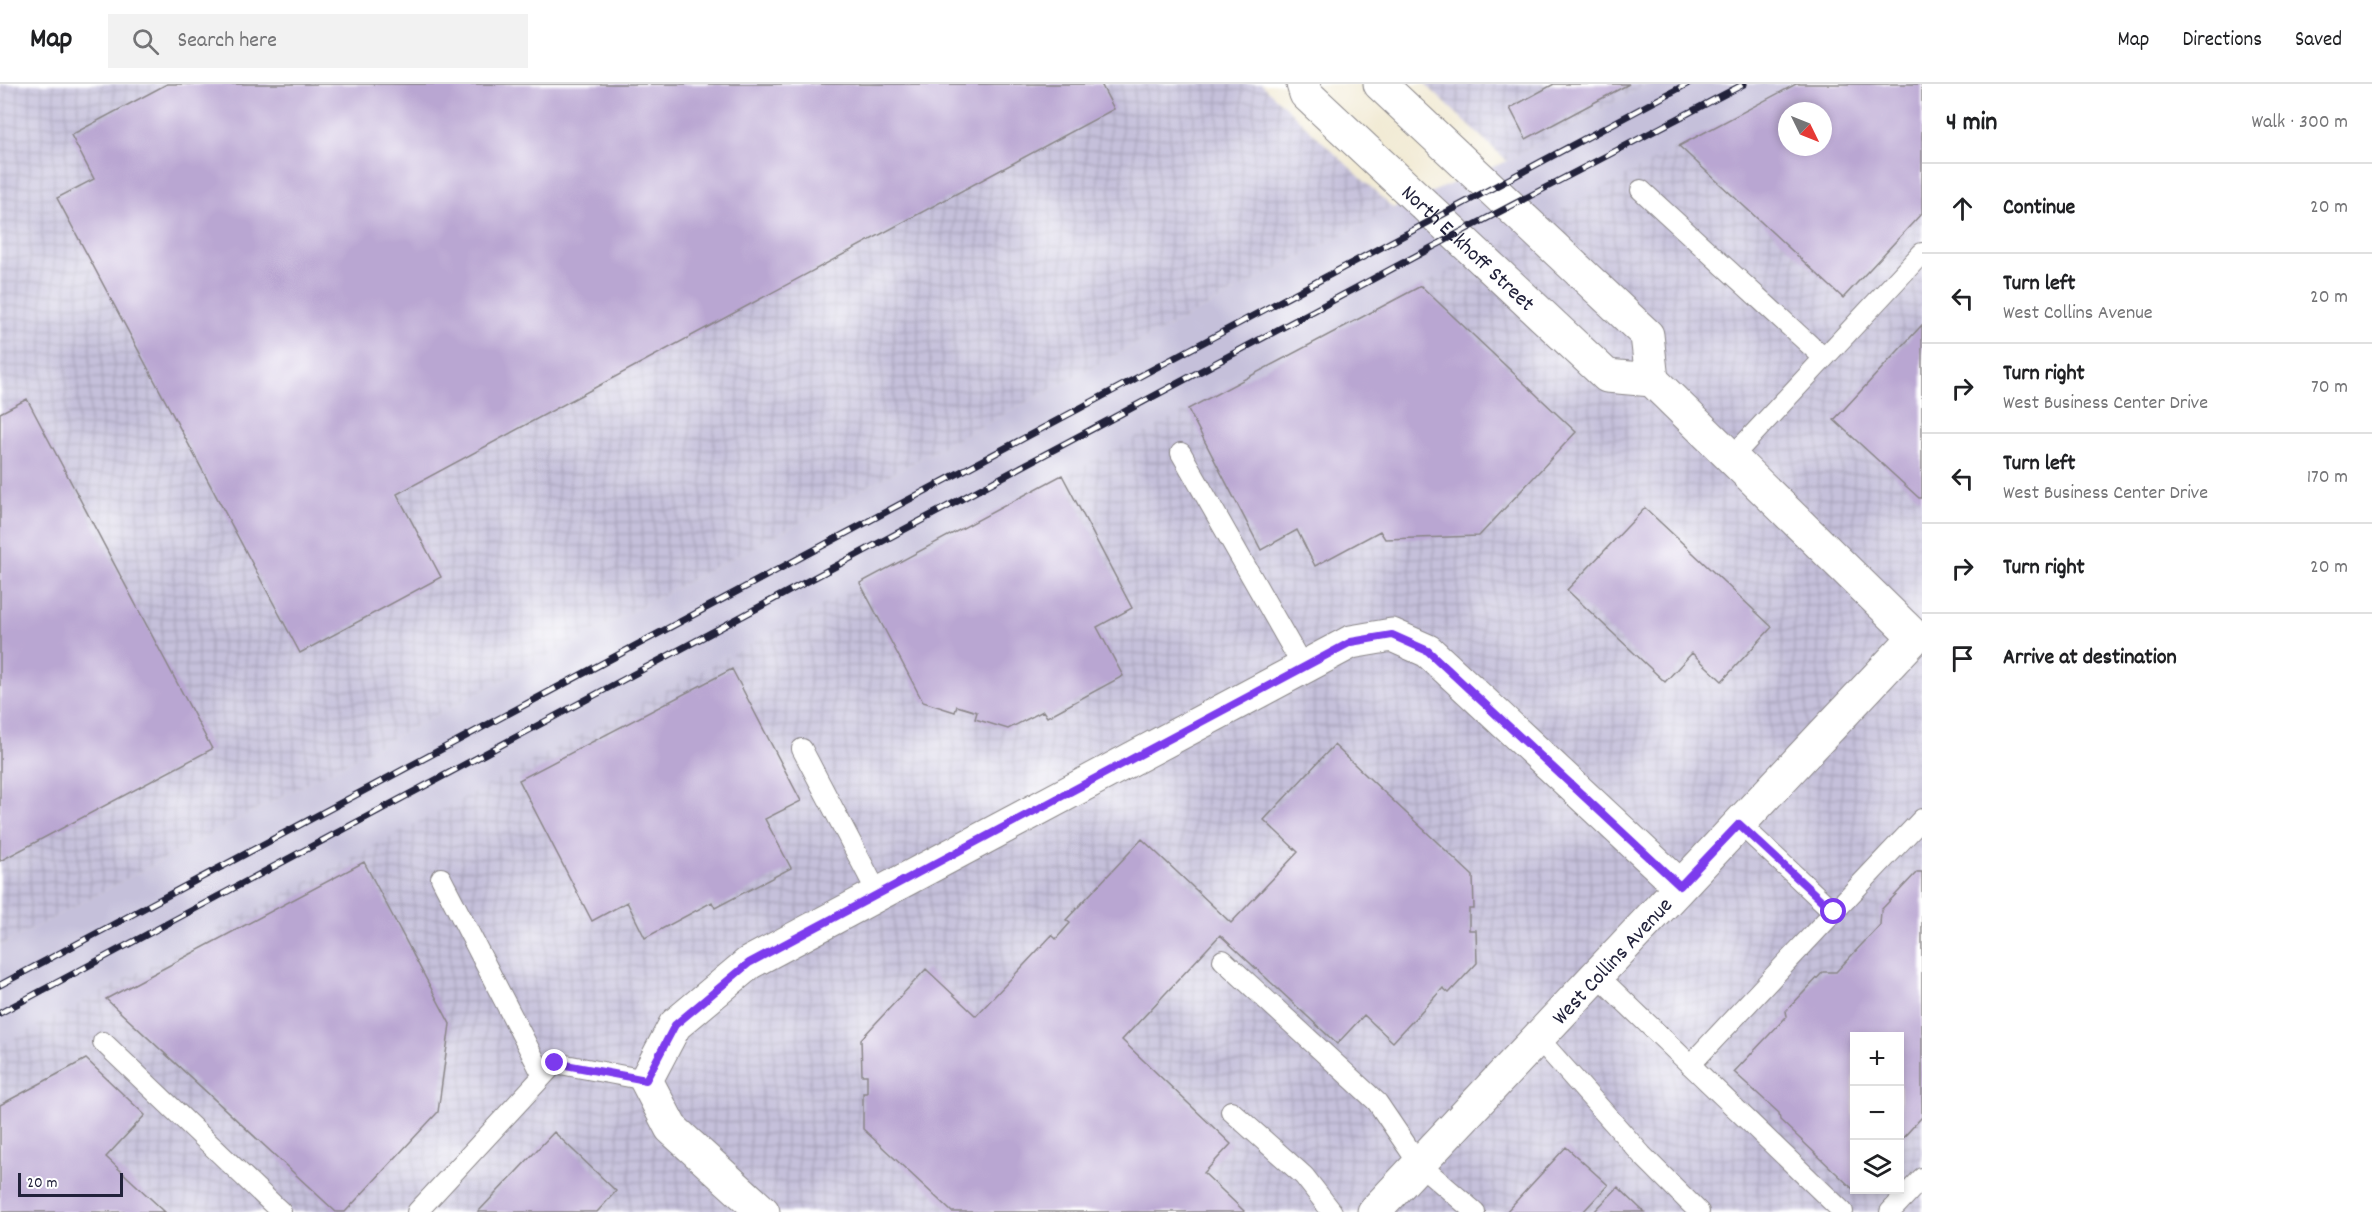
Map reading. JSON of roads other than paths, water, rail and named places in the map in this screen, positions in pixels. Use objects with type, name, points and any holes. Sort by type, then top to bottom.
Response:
[{"type":"street","name":"North Eckhoff Street","points":[[1303,84],[1306,94],[1608,376],[1652,380]]},
{"type":"street","points":[[1380,84],[1647,335],[1652,380],[1920,637]]},
{"type":"street","points":[[763,1212],[671,1128],[646,1080],[675,1025],[749,963],[1351,642],[1392,635],[1428,651],[1680,886]]},
{"type":"street","name":"West Collins Avenue","points":[[1374,1212],[1680,886],[1920,637]]},
{"type":"lane","points":[[1641,190],[1824,358]]},
{"type":"lane","points":[[1731,458],[1922,253]]},
{"type":"lane","points":[[1181,453],[1303,667]]},
{"type":"lane","points":[[802,749],[878,894]]},
{"type":"lane","points":[[1690,1065],[1922,819]]},
{"type":"lane","points":[[1739,824],[1834,912]]},
{"type":"lane","points":[[441,879],[543,1076]]},
{"type":"lane","points":[[1223,960],[1377,1102],[1419,1164],[1475,1212]]},
{"type":"lane","points":[[1597,975],[1843,1212]]},
{"type":"lane","points":[[1538,1038],[1641,1155],[1699,1212]]},
{"type":"lane","points":[[102,1042],[281,1212]]},
{"type":"lane","points":[[417,1212],[555,1063],[646,1080]]},
{"type":"lane","points":[[1231,1111],[1304,1176],[1332,1212]]},
{"type":"lane","points":[[1890,1212],[1922,1178]]},
{"type":"railway","points":[[0,985],[1687,84]]},
{"type":"railway","points":[[0,1013],[1457,234],[1744,84]]}]
